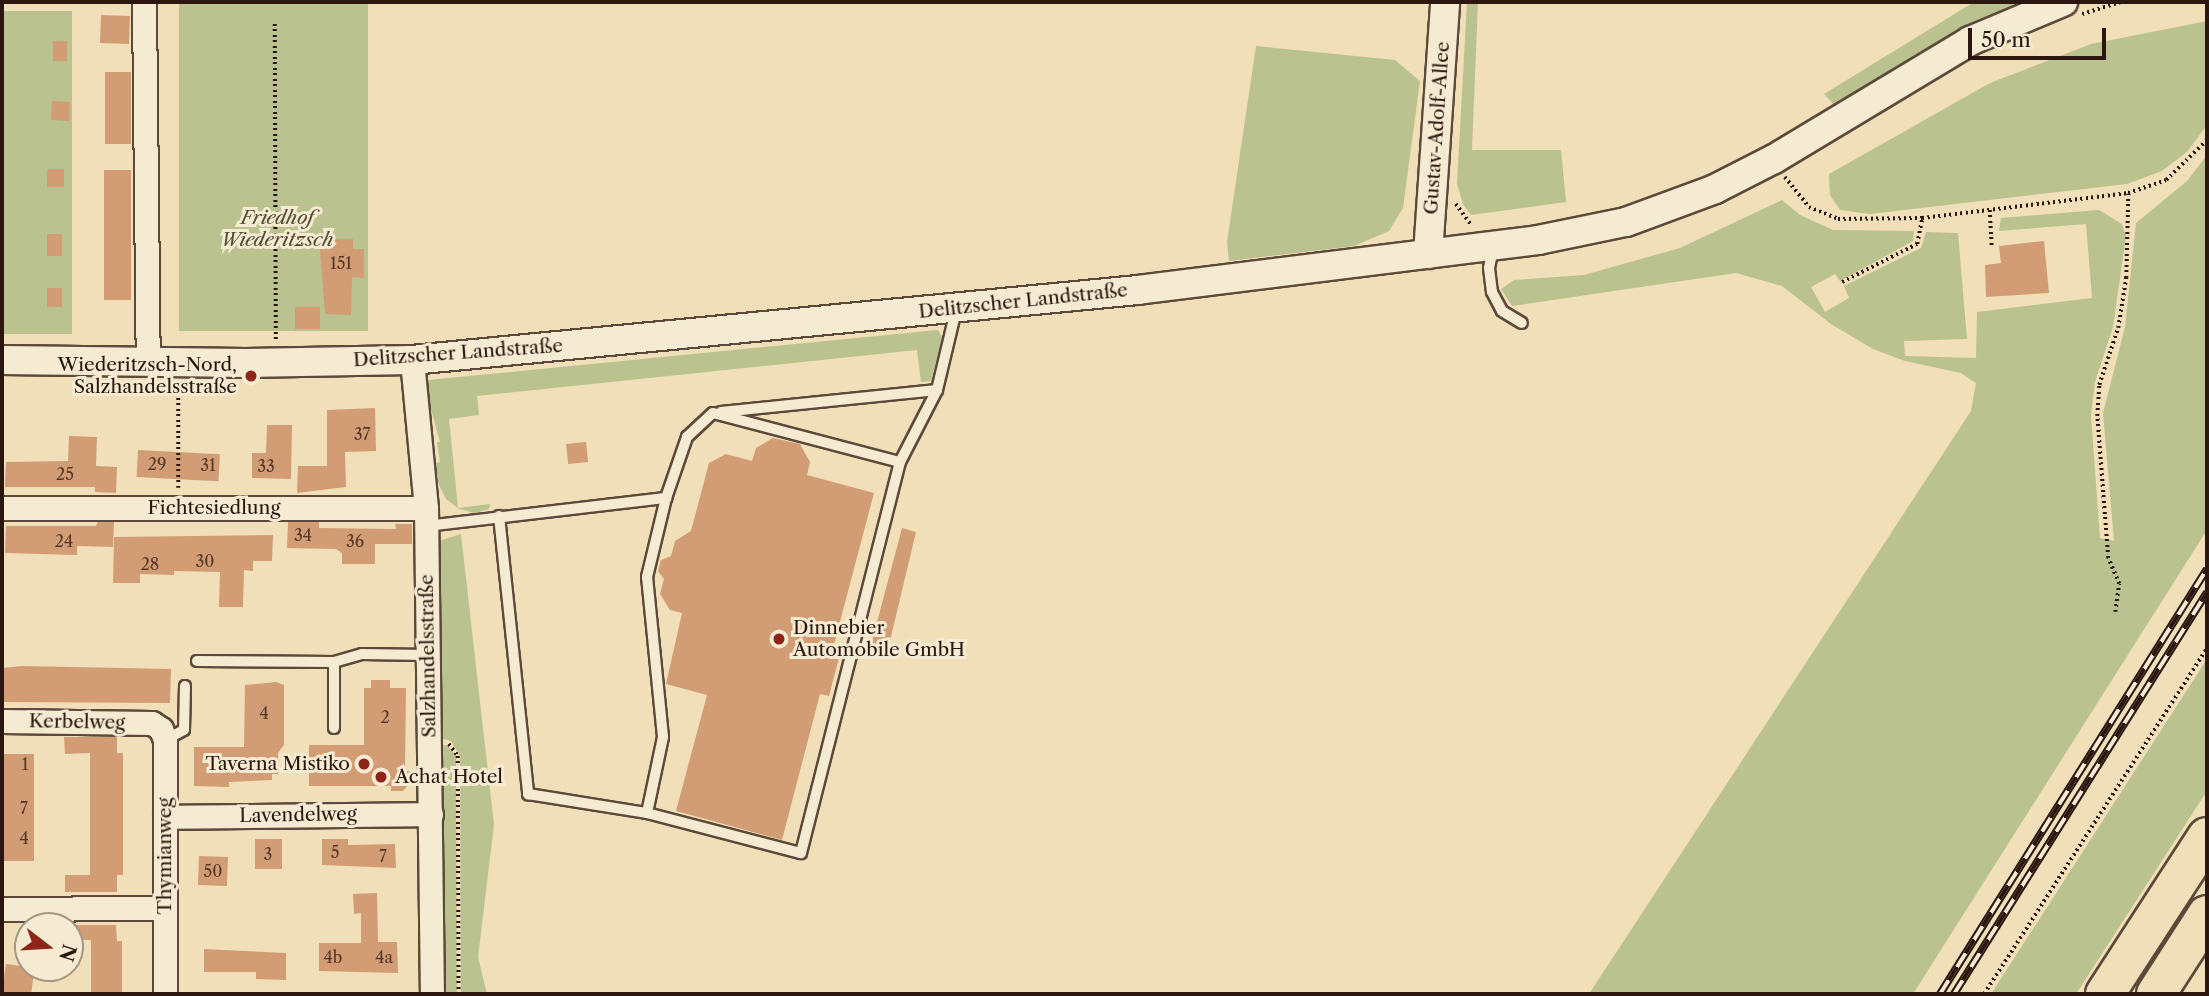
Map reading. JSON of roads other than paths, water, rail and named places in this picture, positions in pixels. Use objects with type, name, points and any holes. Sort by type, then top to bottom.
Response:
[{"type":"highway","points":[[2105,994],[2207,837]]},
{"type":"highway","points":[[2156,994],[2207,915]]},
{"type":"street","points":[[144,2],[148,363]]},
{"type":"street","name":"Gustav-Adolf-Allee","points":[[1428,254],[1445,2]]},
{"type":"street","name":"Delitzscher Landstraße","points":[[2,360],[148,363],[412,360],[957,307],[1493,246],[1626,222],[1715,189],[1773,159],[1970,41],[2063,2]]},
{"type":"street","name":"Salzhandelsstraße","points":[[412,360],[427,517],[432,994]]},
{"type":"street","name":"Fichtesiedlung","points":[[2,508],[177,508],[427,517]]},
{"type":"street","name":"Kerbelweg","points":[[2,721],[158,732]]},
{"type":"street","name":"Thymianweg","points":[[158,732],[165,817],[165,994]]},
{"type":"street","name":"Lavendelweg","points":[[165,817],[431,814]]},
{"type":"street","points":[[2,909],[165,908]]},
{"type":"lane","points":[[1493,246],[1489,268],[1492,292],[1502,311],[1522,323]]},
{"type":"lane","points":[[499,516],[528,794],[648,813],[801,853],[900,462],[937,390],[957,307]]},
{"type":"lane","points":[[648,813],[663,737],[647,577],[666,498],[687,436],[713,413],[937,390]]},
{"type":"lane","points":[[713,413],[900,462]]},
{"type":"lane","points":[[427,517],[499,516],[666,498]]},
{"type":"lane","points":[[197,661],[334,662],[362,654],[428,655]]},
{"type":"lane","points":[[334,662],[334,728]]},
{"type":"lane","points":[[158,732],[184,730],[185,686]]},
{"type":"railway","points":[[1940,994],[2207,569]]},
{"type":"railway","points":[[1954,994],[2207,592]]},
{"type":"place","name":"Wiederitzsch-Nord, Salzhandelsstraße","points":[[251,376]]},
{"type":"place","name":"Dinnebier Automobile GmbH","points":[[779,639]]},
{"type":"place","name":"Taverna Mistiko","points":[[364,764]]},
{"type":"place","name":"Achat Hotel","points":[[381,777]]},
{"type":"park label","name":"Friedhof Wiederitzsch","points":[[277,229]]}]
